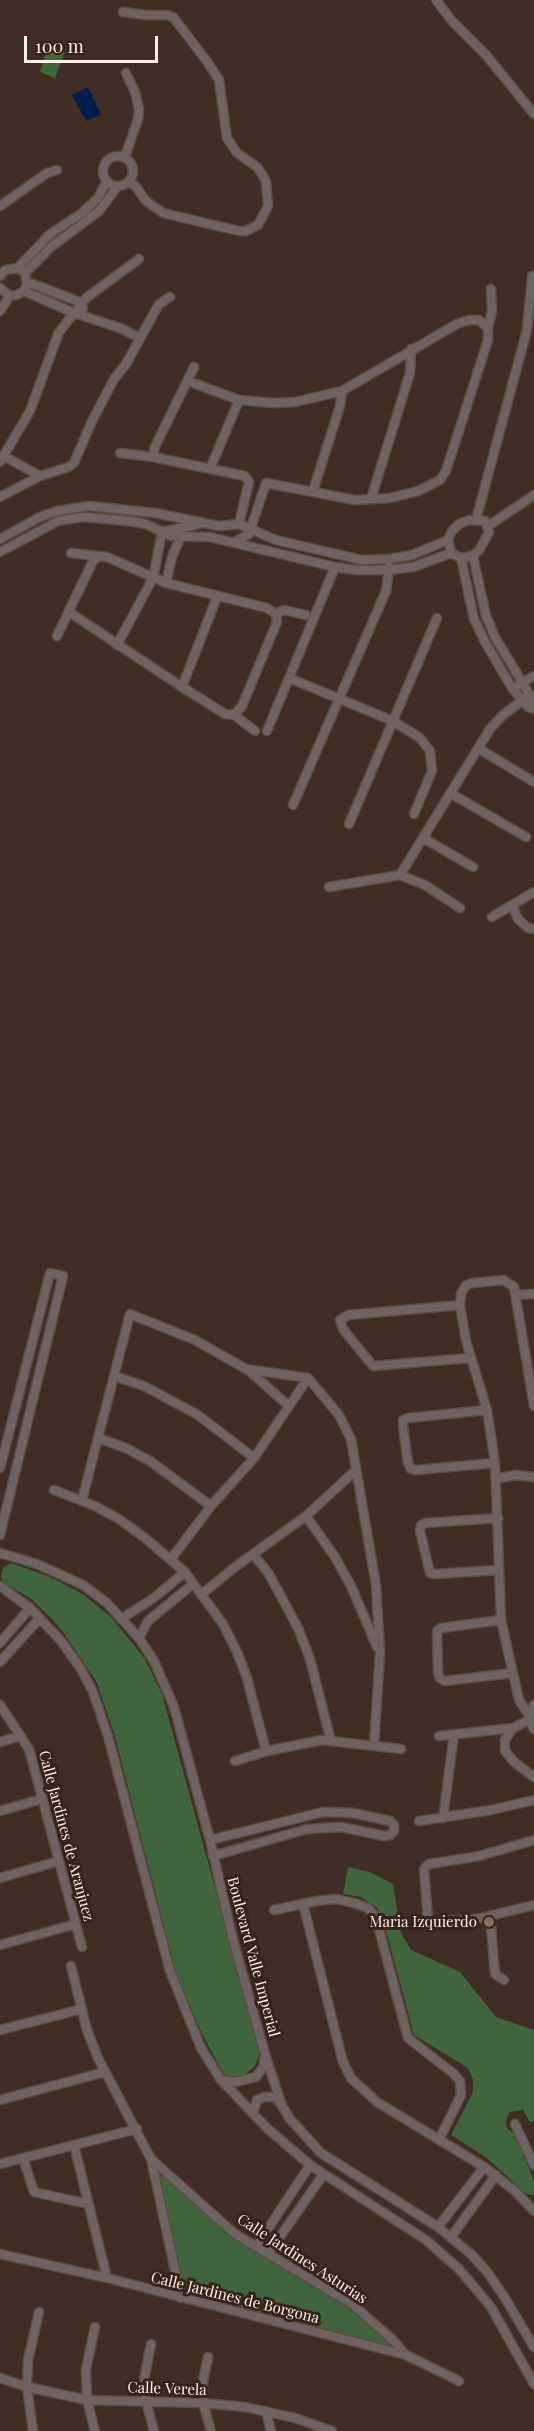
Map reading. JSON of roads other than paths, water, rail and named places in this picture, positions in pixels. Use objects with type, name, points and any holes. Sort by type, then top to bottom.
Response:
[{"type":"street","points":[[436,0],[452,21],[486,55],[534,114]]},
{"type":"street","points":[[123,12],[173,17],[206,60],[220,86],[227,138],[237,153],[257,166],[262,174],[266,182],[268,206],[258,225],[246,231],[238,231],[164,213],[145,200],[129,181]]},
{"type":"street","points":[[125,157],[138,119],[139,109],[135,92],[126,73]]},
{"type":"street","points":[[2,270],[21,270],[99,211],[118,186],[129,181],[133,168],[125,157],[118,156],[107,160],[103,171],[107,182],[98,198],[82,213],[50,234],[21,270]]},
{"type":"street","points":[[0,206],[47,173],[57,170]]},
{"type":"street","points":[[107,182],[118,186]]},
{"type":"street","points":[[40,476],[2,459],[30,411],[59,332],[81,303],[139,259]]},
{"type":"street","points":[[21,270],[25,288]]},
{"type":"street","points":[[476,520],[527,330],[532,276]]},
{"type":"street","points":[[0,289],[10,296],[17,295],[33,284],[81,303],[88,316]]},
{"type":"street","points":[[25,288],[74,313],[120,328],[140,338]]},
{"type":"street","points":[[235,542],[245,538],[251,528],[264,487],[270,482],[355,500],[390,498],[418,491],[440,480],[446,471],[484,351],[492,311],[491,289]]},
{"type":"street","points":[[0,311],[10,296]]},
{"type":"street","points":[[0,497],[40,476],[69,467],[74,463],[98,411],[159,304],[170,297]]},
{"type":"street","points":[[188,381],[239,400],[295,402],[342,391],[457,324],[479,320],[488,328]]},
{"type":"street","points":[[370,499],[410,373],[411,349]]},
{"type":"street","points":[[153,457],[154,449],[194,367]]},
{"type":"street","points":[[313,491],[340,406],[342,391]]},
{"type":"street","points":[[210,469],[239,400]]},
{"type":"street","points":[[120,453],[153,457],[247,478],[249,482],[239,524]]},
{"type":"street","points":[[488,525],[534,495]]},
{"type":"street","points":[[245,501],[258,504]]},
{"type":"street","points":[[0,539],[40,517],[72,507],[89,506],[154,513],[200,524],[219,526],[239,524],[276,540],[362,560],[389,559],[430,549],[448,540]]},
{"type":"street","points":[[0,552],[47,526],[73,518],[129,521],[146,524],[180,538],[210,537],[335,567],[390,570],[413,567],[451,553],[461,558],[472,556],[480,549],[489,532],[485,521],[469,520],[459,524],[452,531],[448,540],[451,553]]},
{"type":"street","points":[[162,532],[172,528],[192,527],[200,524]]},
{"type":"street","points":[[117,645],[153,578],[162,532]]},
{"type":"street","points":[[166,583],[172,557],[180,538]]},
{"type":"street","points":[[71,553],[107,557],[166,583],[267,608],[276,614],[277,622],[242,706],[234,715]]},
{"type":"street","points":[[159,553],[172,557]]},
{"type":"street","points":[[57,636],[93,561],[99,556]]},
{"type":"street","points":[[472,556],[486,616],[495,638],[521,683],[528,699],[528,707],[534,709]]},
{"type":"street","points":[[461,558],[474,619],[484,642],[512,688],[528,699]]},
{"type":"street","points":[[293,805],[386,591],[390,570],[389,559]]},
{"type":"street","points":[[267,731],[335,567]]},
{"type":"street","points":[[182,687],[216,597]]},
{"type":"street","points":[[276,614],[284,610],[306,615]]},
{"type":"street","points":[[69,612],[182,687],[225,714],[234,715],[255,731]]},
{"type":"street","points":[[474,619],[486,616]]},
{"type":"street","points":[[349,824],[437,618]]},
{"type":"street","points":[[512,688],[534,676]]},
{"type":"street","points":[[289,678],[393,721],[420,738],[430,751],[433,760],[432,771],[414,814]]},
{"type":"street","points":[[400,875],[490,729],[528,699]]},
{"type":"street","points":[[478,748],[534,782]]},
{"type":"street","points":[[450,793],[526,837]]},
{"type":"street","points":[[423,838],[473,867]]},
{"type":"street","points":[[329,886],[400,875],[425,885],[460,908]]},
{"type":"street","points":[[492,917],[534,892]]},
{"type":"street","points":[[512,905],[518,919],[528,928],[534,929]]},
{"type":"street","points":[[0,1468],[50,1273],[63,1276],[0,1532]]},
{"type":"street","points":[[534,1407],[529,1349],[514,1287],[504,1280],[472,1283],[465,1287],[461,1294],[460,1305],[470,1358],[487,1410],[495,1463],[501,1620],[519,1700],[534,1729]]},
{"type":"street","points":[[516,1295],[534,1294]]},
{"type":"street","points":[[460,1305],[348,1315],[340,1320],[343,1329],[373,1366],[470,1358]]},
{"type":"street","points":[[82,1500],[130,1314],[195,1340],[246,1369],[290,1406]]},
{"type":"street","points":[[246,1369],[308,1378],[339,1415],[351,1439],[376,1585],[380,1653],[374,1745]]},
{"type":"street","points":[[114,1376],[144,1386],[190,1410],[224,1433],[254,1458]]},
{"type":"street","points":[[171,1559],[212,1506],[254,1458],[308,1378]]},
{"type":"street","points":[[18,1401],[32,1406]]},
{"type":"street","points":[[487,1410],[403,1420],[405,1444],[411,1469],[495,1463]]},
{"type":"street","points":[[98,1438],[126,1448],[150,1461],[212,1506]]},
{"type":"street","points":[[202,1594],[306,1516],[355,1471]]},
{"type":"street","points":[[496,1479],[514,1475],[534,1477]]},
{"type":"street","points":[[54,1490],[82,1500],[119,1519],[185,1572],[223,1624],[237,1652],[248,1678],[266,1751]]},
{"type":"street","points":[[306,1516],[335,1557],[351,1586],[380,1653]]},
{"type":"street","points":[[498,1518],[426,1523],[421,1525],[420,1531],[430,1573],[498,1570]]},
{"type":"street","name":"Boulevard Valle Imperial","points":[[0,1554],[37,1564],[82,1585],[107,1603],[139,1638],[154,1661],[174,1707],[210,1840],[233,1940],[265,2055],[282,2106],[299,2131],[321,2153],[451,2237],[488,2273],[534,2347]]},
{"type":"street","points":[[253,1554],[269,1574],[298,1628],[310,1659],[331,1741]]},
{"type":"street","points":[[121,1618],[155,1597],[185,1572]]},
{"type":"street","points":[[139,1638],[147,1621],[194,1584]]},
{"type":"street","points":[[0,1587],[30,1608],[62,1642],[93,1692],[108,1736],[170,1971],[201,2048],[221,2080],[268,2129],[310,2165],[426,2240],[459,2269],[491,2307],[534,2384]]},
{"type":"street","points":[[0,1643],[30,1608]]},
{"type":"street","points":[[0,1662],[40,1618]]},
{"type":"street","points":[[501,1620],[441,1628],[437,1631],[438,1673],[445,1681],[513,1673]]},
{"type":"street","points":[[11,1630],[21,1639]]},
{"type":"street","name":"Calle Jardines de Aranjuez","points":[[0,1704],[29,1749],[82,1947]]},
{"type":"street","points":[[534,1705],[529,1718],[513,1728],[505,1740],[505,1751],[514,1762],[534,1777]]},
{"type":"street","points":[[439,1736],[513,1728]]},
{"type":"street","points":[[442,1818],[454,1734]]},
{"type":"street","points":[[0,1742],[21,1736]]},
{"type":"street","points":[[235,1761],[297,1744],[331,1741],[401,1749]]},
{"type":"street","points":[[0,1811],[42,1799]]},
{"type":"street","points":[[419,1821],[491,1810],[534,1800]]},
{"type":"street","points":[[210,1840],[311,1813],[323,1812],[353,1813],[390,1821],[394,1825],[394,1831],[384,1836],[341,1827],[306,1829],[213,1856]]},
{"type":"street","points":[[534,1840],[491,1853],[426,1865],[428,1920],[430,1922],[464,1921],[534,1905]]},
{"type":"street","points":[[0,1878],[59,1862]]},
{"type":"street","points":[[274,1910],[336,1899],[354,1902],[368,1908],[376,1918],[408,2038],[460,2081],[461,2095],[439,2140]]},
{"type":"street","points":[[303,1904],[343,2062],[351,2078],[377,2103],[496,2175],[534,2211]]},
{"type":"street","points":[[490,1916],[495,1974],[504,1980]]},
{"type":"street","points":[[0,1945],[76,1924]]},
{"type":"street","name":"Calle Jardines Asturias","points":[[71,1966],[87,2030],[119,2102],[137,2129],[151,2158],[235,2234],[352,2304],[393,2340],[406,2355]]},
{"type":"street","points":[[0,2030],[82,2009]]},
{"type":"street","points":[[221,2080],[235,2082],[256,2077],[264,2066],[265,2055]]},
{"type":"street","points":[[0,2100],[105,2072]]},
{"type":"street","points":[[253,2113],[257,2100],[265,2097],[274,2097],[282,2106]]},
{"type":"street","points":[[515,2124],[534,2165]]},
{"type":"street","points":[[0,2164],[137,2129]]},
{"type":"street","points":[[74,2145],[107,2278]]},
{"type":"street","points":[[23,2158],[34,2192],[88,2204]]},
{"type":"street","points":[[151,2158],[181,2298]]},
{"type":"street","points":[[256,2247],[310,2165]]},
{"type":"street","points":[[438,2228],[484,2167]]},
{"type":"street","points":[[268,2254],[323,2175]]},
{"type":"street","points":[[451,2237],[496,2175]]},
{"type":"street","points":[[458,2201],[470,2210]]},
{"type":"street","points":[[445,2217],[454,2217],[459,2225]]},
{"type":"street","name":"Calle Jardines de Borgona","points":[[0,2254],[107,2278],[406,2355],[459,2381]]},
{"type":"street","points":[[491,2307],[505,2298]]},
{"type":"street","points":[[33,2431],[27,2387],[28,2360],[39,2312]]},
{"type":"street","points":[[95,2327],[86,2369],[87,2400],[95,2431]]},
{"type":"street","points":[[151,2344],[144,2380],[146,2401],[154,2431]]},
{"type":"street","points":[[208,2357],[203,2381],[203,2403],[211,2431]]},
{"type":"street","name":"Calle Verela","points":[[0,2378],[27,2387],[87,2400],[203,2403],[266,2411],[295,2418],[330,2431]]},
{"type":"street","points":[[266,2411],[271,2431]]},
{"type":"water","points":[[88,87],[101,115],[86,121],[72,95]]},
{"type":"place","name":"Maria Izquierdo","points":[[489,1922]]}]
